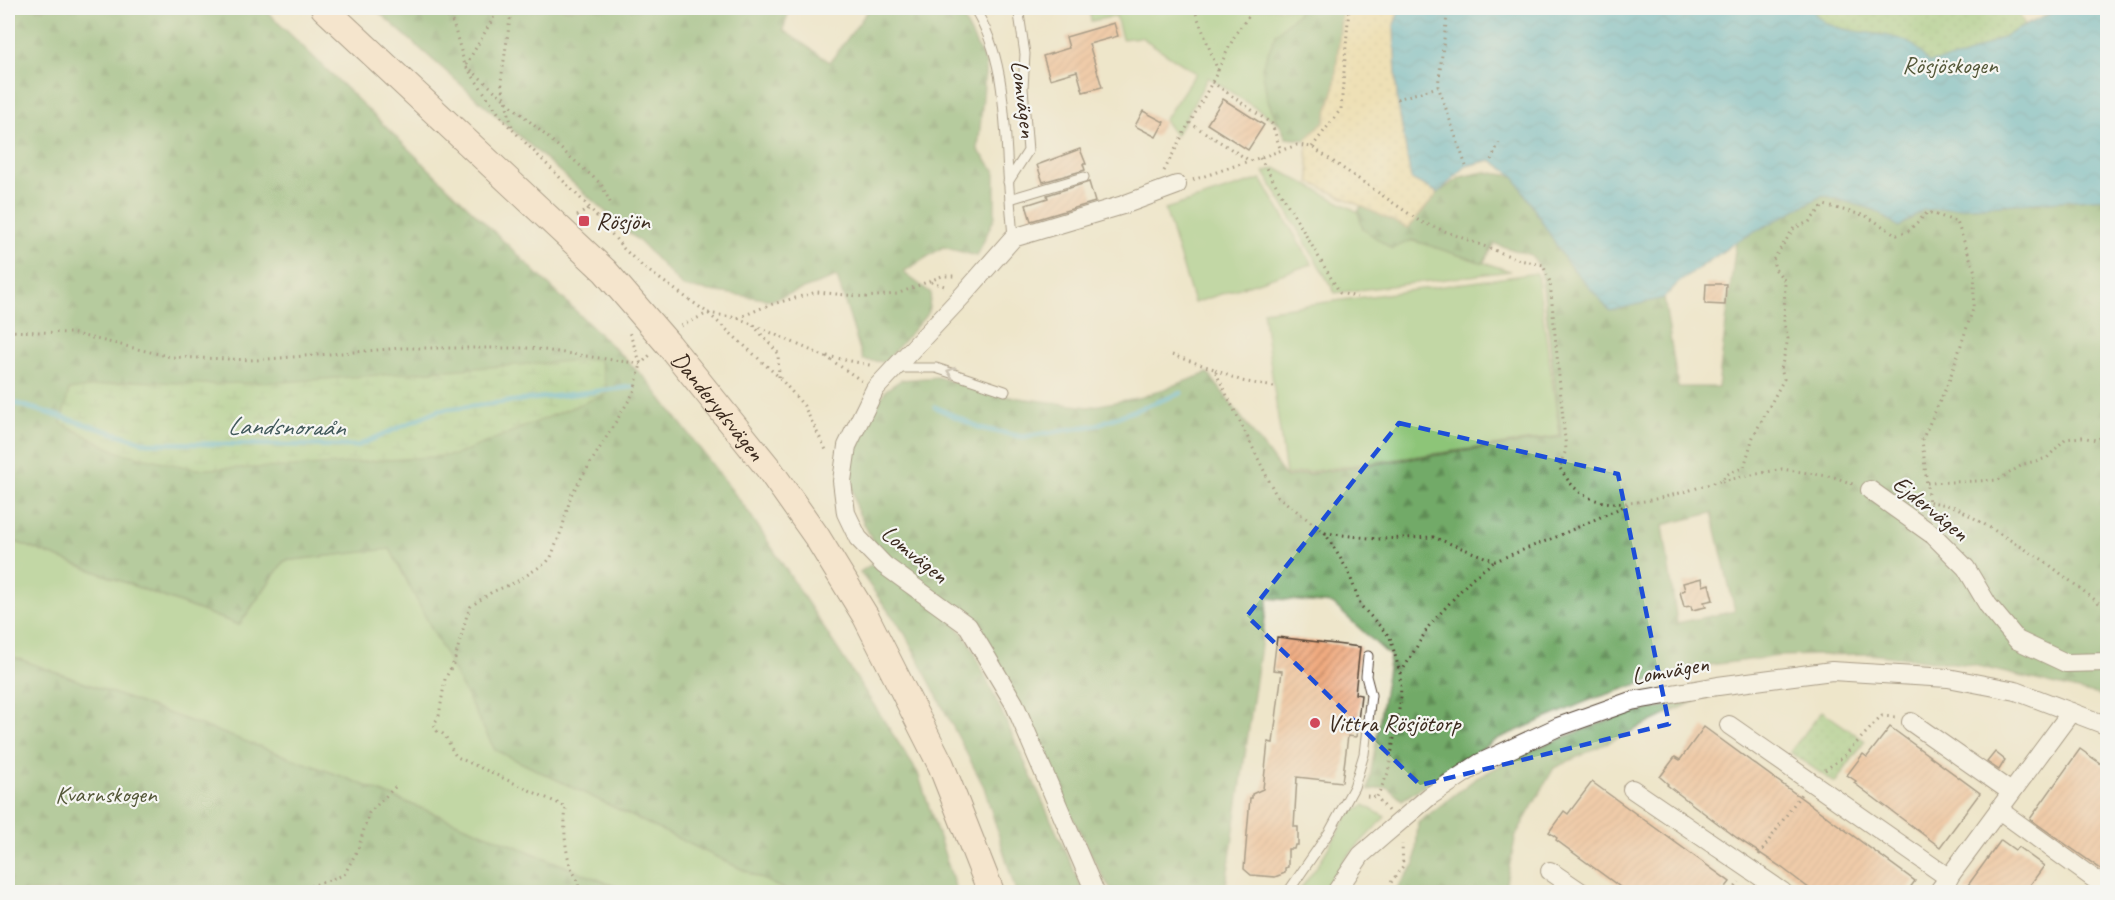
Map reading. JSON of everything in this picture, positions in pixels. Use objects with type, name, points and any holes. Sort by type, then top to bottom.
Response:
[{"type":"main road","name":"Danderydsvägen","points":[[324,8],[605,271],[669,345],[768,468],[817,537],[866,617],[941,765],[991,892]]},
{"type":"street","points":[[1013,238],[1123,205],[1177,185]]},
{"type":"street","name":"Lomvägen","points":[[1013,238],[874,389],[847,446],[842,481],[846,513],[858,538],[884,565],[968,626],[1014,703],[1095,892]]},
{"type":"street","name":"Ejdervägen","points":[[1870,490],[1933,536],[1966,568],[1988,605],[2017,640],[2066,663],[2108,662]]},
{"type":"street","name":"Lomvägen","points":[[1336,892],[1361,855],[1430,796],[1480,764],[1558,727],[1632,700],[1832,671],[1959,680],[2016,691],[2108,726]]},
{"type":"street","points":[[1729,725],[1944,885],[2071,712]]},
{"type":"street","points":[[1911,722],[2012,792]]},
{"type":"street","points":[[1632,789],[1783,892]]},
{"type":"street","points":[[1999,810],[2108,889]]},
{"type":"street","points":[[1550,871],[1581,892]]},
{"type":"lane","name":"Lomvägen","points":[[974,8],[982,21],[997,62],[1003,90],[1013,238]]},
{"type":"lane","points":[[1008,182],[1028,151],[1023,88],[1025,54],[1019,14],[1014,8]]},
{"type":"lane","points":[[1003,90],[1023,88]]},
{"type":"lane","points":[[1010,199],[1084,177]]},
{"type":"lane","points":[[894,368],[936,368],[1005,391]]},
{"type":"lane","points":[[1288,892],[1329,831],[1354,787],[1365,754],[1371,695],[1366,676],[1368,656]]},
{"type":"path","points":[[440,8],[453,24],[465,65],[504,121],[590,208],[624,249],[643,267],[708,312],[779,377],[804,406],[842,481]]},
{"type":"path","points":[[465,65],[499,8]]},
{"type":"path","points":[[504,8],[510,19],[501,81],[512,129]]},
{"type":"path","points":[[1194,8],[1218,71]]},
{"type":"path","points":[[1153,194],[1236,33],[1255,8]]},
{"type":"path","points":[[1312,147],[1341,109],[1349,8]]},
{"type":"path","points":[[1448,8],[1438,86],[1467,166]]},
{"type":"path","points":[[465,65],[601,184],[612,206]]},
{"type":"path","points":[[1212,82],[1272,124],[1281,151]]},
{"type":"path","points":[[1396,99],[1438,86]]},
{"type":"path","points":[[1190,123],[1250,161]]},
{"type":"path","points":[[1491,160],[1499,143]]},
{"type":"path","points":[[1177,185],[1297,145],[1312,147],[1421,222],[1520,260],[1543,265],[1550,282],[1566,450],[1559,466],[1576,489],[1593,500],[1609,504],[1630,504]]},
{"type":"path","points":[[1260,158],[1340,293],[1357,297]]},
{"type":"path","points":[[1720,481],[1728,474],[1744,467],[1753,437],[1784,380],[1781,369],[1788,339],[1784,323],[1785,281],[1774,269],[1773,260],[1794,228],[1809,222],[1824,205],[1866,216],[1897,235],[1908,231],[1928,212],[1957,222],[1964,235],[1976,272],[1973,309],[1949,381],[1922,440],[1933,536]]},
{"type":"path","points":[[738,318],[769,305],[817,292],[866,297],[897,294],[942,276],[951,277],[972,271],[985,271]]},
{"type":"path","points":[[677,329],[708,312],[738,318],[820,354],[874,389]]},
{"type":"path","points":[[752,323],[778,353],[779,377]]},
{"type":"path","points":[[8,331],[71,333],[171,357],[256,360],[402,348],[530,348],[641,364]]},
{"type":"path","points":[[579,892],[579,880],[569,863],[563,827],[566,807],[457,757],[450,750],[447,737],[437,731],[434,724],[439,716],[445,679],[454,662],[466,615],[471,606],[492,592],[516,582],[551,557],[572,495],[634,393],[641,364],[652,354]]},
{"type":"path","points":[[820,354],[866,365],[894,368]]},
{"type":"path","points":[[1172,355],[1242,381],[1274,387]]},
{"type":"path","points":[[1214,369],[1276,495],[1325,533],[1348,571],[1361,606],[1390,637],[1400,673],[1401,698],[1388,773],[1377,797]]},
{"type":"path","points":[[1926,483],[1998,480],[2024,464],[2047,458],[2066,439],[2082,437],[2096,440],[2108,434]]},
{"type":"path","name":"Ejdervägen","points":[[1630,504],[1782,468],[1834,477],[1870,490]]},
{"type":"path","points":[[1909,498],[1956,507],[2043,560],[2108,610]]},
{"type":"path","points":[[1400,673],[1429,626],[1472,578],[1495,561],[1630,504]]},
{"type":"path","points":[[1325,533],[1377,539],[1433,537],[1495,561]]},
{"type":"path","points":[[287,892],[344,875],[358,849],[369,813],[395,787]]},
{"type":"path","points":[[1366,796],[1377,797],[1389,812]]},
{"type":"path","points":[[1384,892],[1403,866],[1404,853],[1400,837]]},
{"type":"highlighted area","points":[[1399,423],[1618,474],[1669,724],[1420,785],[1247,616]]},
{"type":"green space","points":[[8,8],[263,8],[648,381],[750,514],[918,773],[957,892],[789,892],[495,750],[390,549],[284,561],[239,625],[8,539]]},
{"type":"green space","points":[[374,8],[790,8],[783,30],[830,62],[870,8],[958,8],[986,64],[978,150],[995,171],[995,216],[977,256],[943,247],[903,272],[931,293],[928,313],[885,362],[863,360],[837,277],[772,300],[683,287],[642,244]]},
{"type":"green space","points":[[1089,8],[1303,8],[1276,34],[1267,98],[1277,122],[1208,77],[1176,136],[1164,120],[1196,73],[1141,37],[1122,39],[1116,16],[1091,21]]},
{"type":"green space","points":[[1303,8],[1342,8],[1335,85],[1325,120],[1306,140],[1286,138],[1267,98],[1262,67],[1276,34]]},
{"type":"green space","name":"Rösjöskogen","points":[[1733,8],[2016,8],[2063,100]]},
{"type":"green space","points":[[1275,168],[1358,212],[1363,229],[1433,246],[1510,271],[1335,293],[1264,172]]},
{"type":"green space","points":[[1484,172],[1514,176],[1566,261],[1610,310],[1664,298],[1678,387],[1718,387],[1736,242],[1823,195],[1875,210],[1899,227],[1923,210],[2107,198],[2107,697],[1973,665],[1869,654],[1779,656],[1688,668],[1590,700],[1497,739],[1402,800],[1387,787],[1368,790],[1390,656],[1333,604],[1268,598],[1225,892],[1113,892],[1103,877],[971,619],[890,565],[874,543],[856,508],[848,465],[872,413],[886,390],[901,380],[937,377],[1004,396],[1088,407],[1142,397],[1208,373],[1286,477],[1561,437],[1541,270],[1531,255],[1495,244],[1483,263],[1412,240],[1392,249],[1363,229],[1358,212],[1361,206],[1408,228],[1438,193],[1461,177]],"holes":[[[1712,513],[1735,611],[1677,623],[1663,525]]]},
{"type":"green space","points":[[1261,179],[1312,264],[1194,303],[1165,209]]},
{"type":"green space","points":[[1537,273],[1560,436],[1286,475],[1263,311]]},
{"type":"green space","points":[[599,359],[608,393],[455,455],[295,467],[196,469],[118,452],[61,423],[69,390],[132,381],[205,384],[283,382]]},
{"type":"green space","points":[[8,539],[239,625],[284,561],[391,548],[495,750],[789,892],[629,892],[346,778],[8,655]]},
{"type":"green space","points":[[872,564],[948,615],[970,643],[1084,892],[1016,892],[984,787],[905,634],[860,572]]},
{"type":"green space","name":"Kvarnskogen","points":[[8,655],[346,778],[629,892],[8,892]]},
{"type":"green space","points":[[1695,701],[1554,768],[1516,835],[1504,892],[1394,892],[1415,864],[1418,823],[1475,779],[1526,752],[1625,714]]},
{"type":"green space","points":[[1822,711],[1865,741],[1835,783],[1790,752]]},
{"type":"green space","points":[[1364,805],[1385,817],[1345,859],[1323,892],[1298,892],[1316,868],[1349,814]]},
{"type":"sand","points":[[1342,8],[1400,8],[1394,25],[1397,99],[1411,178],[1438,193],[1408,228],[1310,182],[1306,140],[1325,120],[1335,85]]},
{"type":"water","points":[[1400,8],[1812,8],[1819,18],[1830,25],[1901,39],[1915,47],[1928,62],[1962,57],[2061,8],[2107,8],[2107,198],[1923,210],[1899,227],[1875,210],[1823,195],[1736,242],[1677,284],[1664,298],[1610,311],[1566,261],[1514,176],[1491,160],[1466,166],[1438,193],[1411,179],[1397,99],[1394,25]]},
{"type":"building","points":[[1114,23],[1118,36],[1089,44],[1102,87],[1083,92],[1077,71],[1050,79],[1043,56],[1069,48],[1066,37]]},
{"type":"building","points":[[1223,99],[1264,125],[1248,150],[1207,124]]},
{"type":"building","points":[[1143,111],[1164,122],[1156,137],[1135,126]]},
{"type":"building","points":[[1080,149],[1086,164],[1083,164],[1085,170],[1043,182],[1037,165]]},
{"type":"building","points":[[1089,182],[1095,202],[1031,221],[1026,205],[1048,198],[1047,195]]},
{"type":"building","points":[[1706,284],[1726,284],[1725,305],[1705,304]]},
{"type":"building","points":[[1702,578],[1703,586],[1709,584],[1713,600],[1704,602],[1706,607],[1692,610],[1691,606],[1684,607],[1680,592],[1685,590],[1683,583]]},
{"type":"building","points":[[1277,637],[1360,647],[1355,694],[1361,695],[1356,737],[1348,736],[1342,782],[1297,777],[1294,827],[1298,827],[1298,845],[1295,845],[1294,849],[1288,849],[1288,867],[1285,868],[1285,873],[1275,877],[1251,875],[1244,869],[1250,798],[1252,794],[1263,789],[1268,742],[1273,743],[1282,671],[1273,670]]},
{"type":"building","points":[[1704,727],[1915,881],[1907,892],[1814,892],[1667,785],[1660,777],[1675,757],[1680,760]]},
{"type":"building","points":[[1890,727],[1980,793],[1940,847],[1854,783],[1856,781],[1847,775],[1863,754],[1867,757]]},
{"type":"building","points":[[2080,749],[2108,769],[2108,874],[2030,819]]},
{"type":"building","points":[[1995,752],[2005,760],[1999,770],[1987,762]]},
{"type":"building","points":[[1592,782],[1730,882],[1722,892],[1627,892],[1556,840],[1557,838],[1549,832],[1564,811],[1568,814]]},
{"type":"building","points":[[2001,840],[2015,850],[2018,847],[2044,866],[2025,892],[1963,892]]},
{"type":"waterway","name":"Landsnoraån","points":[[8,401],[147,443],[357,446],[439,410],[632,387]]},
{"type":"waterway","points":[[935,407],[980,428],[1023,437],[1096,425],[1181,393]]},
{"type":"place","name":"Rösjön","points":[[584,221]]},
{"type":"place","name":"Vittra Rösjötorp","points":[[1315,723]]}]
